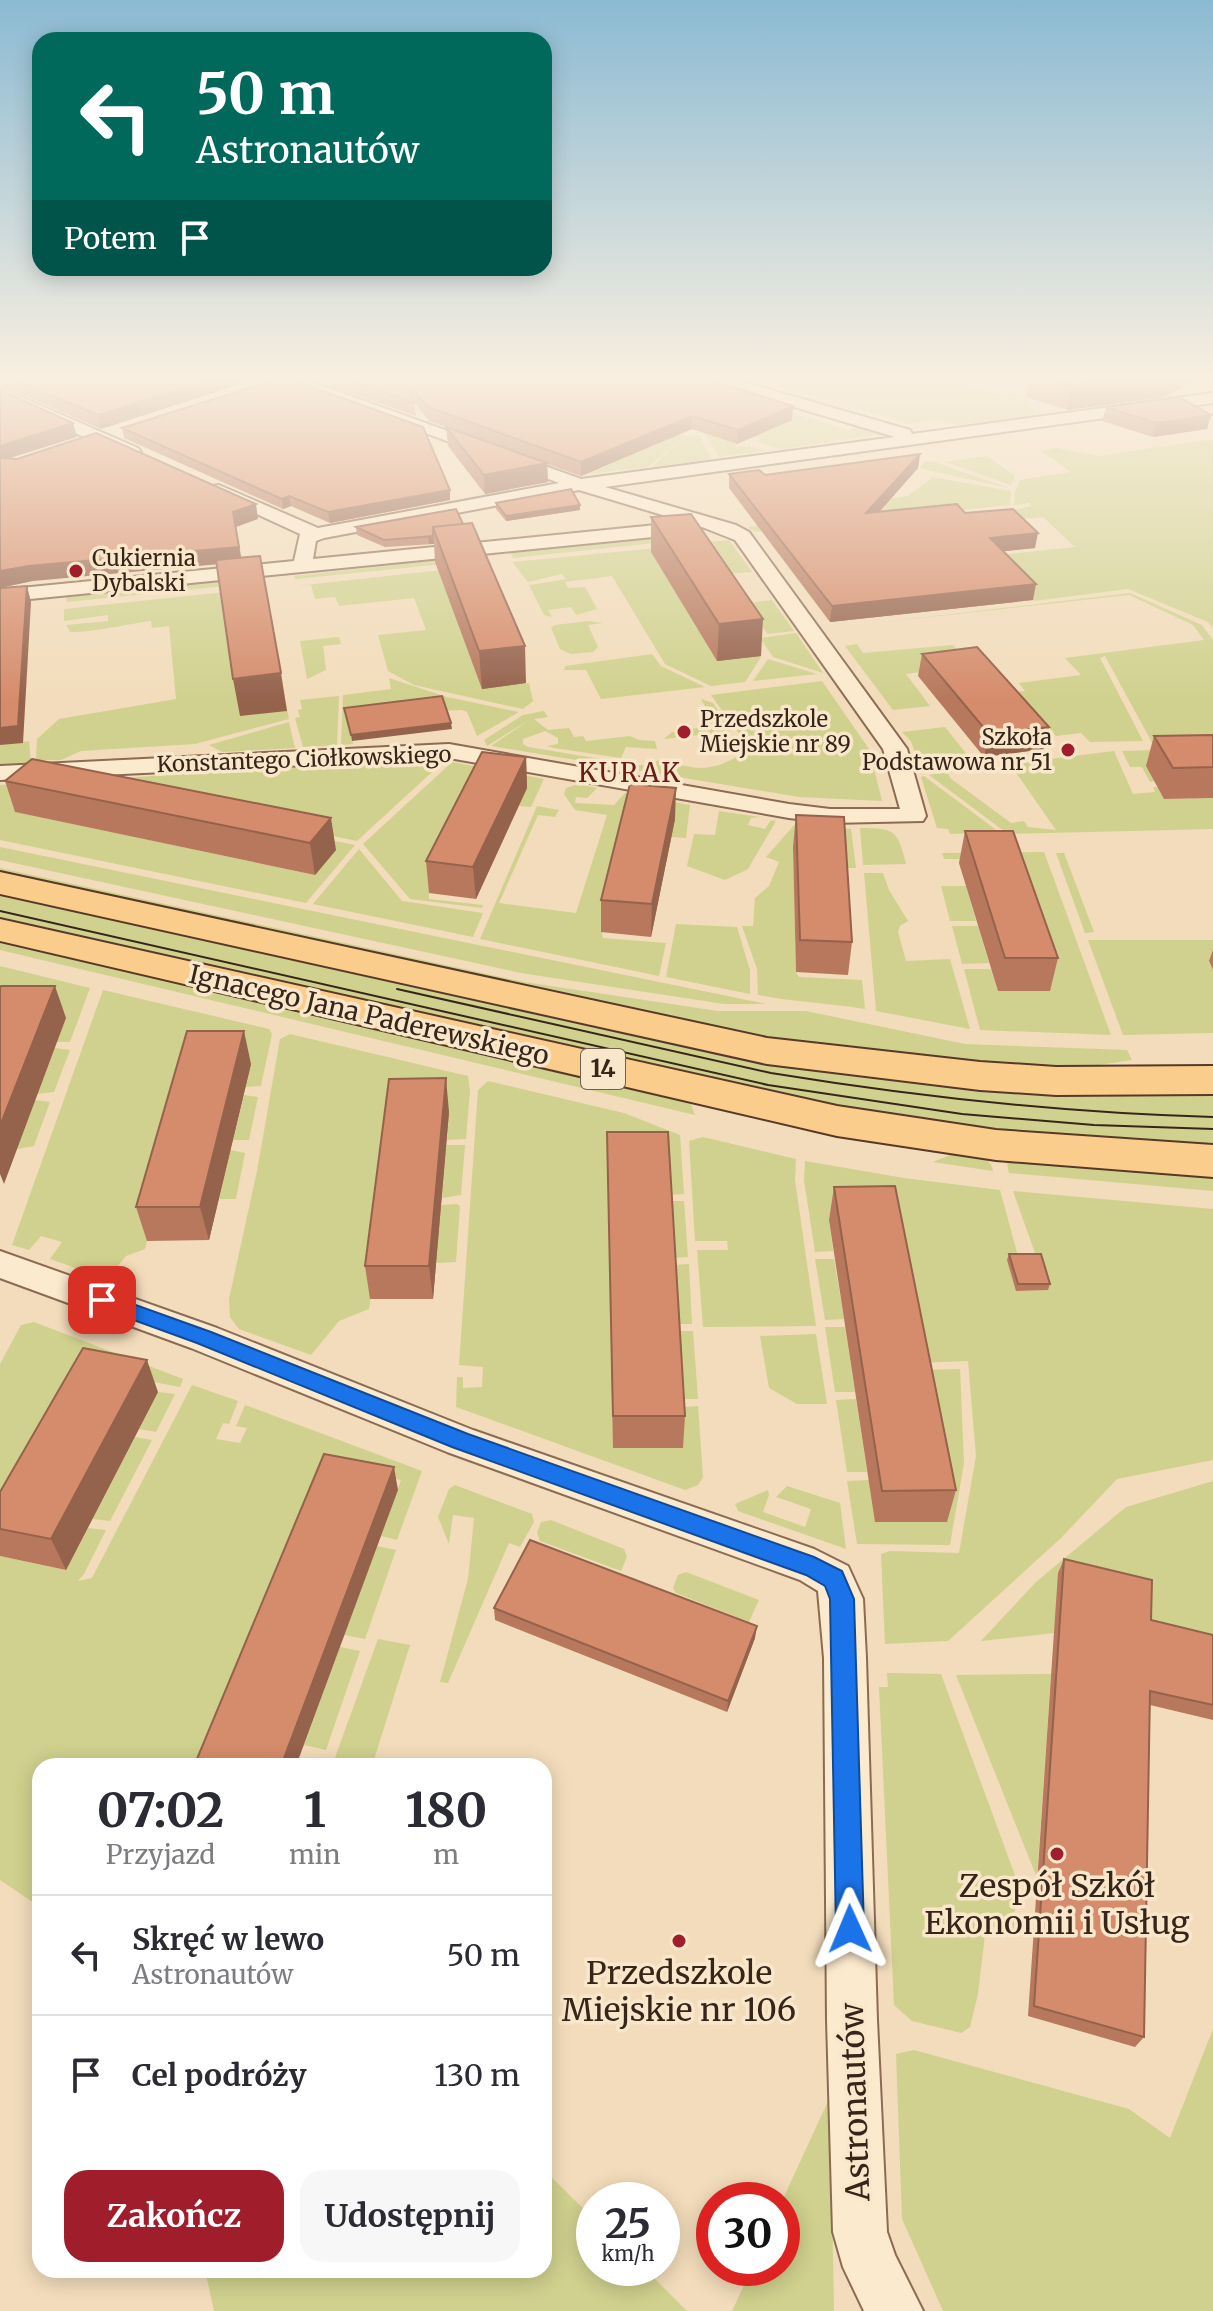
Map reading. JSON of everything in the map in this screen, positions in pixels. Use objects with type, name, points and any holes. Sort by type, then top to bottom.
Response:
[{"type":"main road","name":"Ignacego Jana Paderewskiego","points":[[0,883],[767,1051],[980,1076],[1056,1081],[1213,1080]]},
{"type":"main road","name":"Ignacego Jana Paderewskiego","points":[[0,930],[837,1121],[1010,1146],[1213,1161]]},
{"type":"street","points":[[207,485],[316,534]]},
{"type":"street","name":"Konstantego Ciołkowskiego","points":[[0,773],[449,751],[789,811],[830,816],[914,816],[895,749],[742,536],[707,522],[580,485]]},
{"type":"street","points":[[304,567],[307,538],[316,534],[580,485]]},
{"type":"street","points":[[0,596],[680,529],[707,522]]},
{"type":"street","name":"Astronautów","points":[[0,1264],[204,1338],[460,1441],[814,1567],[834,1579],[842,1599],[845,1658],[852,2020],[860,2232],[871,2267],[895,2311]]},
{"type":"green space","points":[[923,485],[977,485],[1011,491],[1010,505],[755,532],[748,527],[791,521],[761,517],[908,496]]},
{"type":"green space","points":[[1018,485],[1213,485],[1213,628],[1208,622],[1128,589],[1034,601],[991,556],[1075,547],[1043,517],[1013,520],[1003,512],[1032,506],[1029,503],[1014,505]]},
{"type":"green space","points":[[680,535],[684,540],[513,558],[511,554],[515,551]]},
{"type":"green space","points":[[729,540],[752,572],[726,574],[697,543]]},
{"type":"green space","points":[[688,545],[761,657],[745,682],[711,686],[665,664],[612,576],[565,582],[568,588],[585,587],[597,609],[576,615],[571,607],[548,610],[552,617],[544,615],[529,585],[566,579],[562,574],[528,582],[512,562]]},
{"type":"green space","points":[[473,556],[475,561],[295,579],[294,576]]},
{"type":"green space","points":[[478,566],[440,575],[482,688],[529,683],[533,701],[523,709],[414,685],[388,671],[378,635],[426,630],[414,598],[339,606],[335,597],[315,599],[311,585],[296,586]]},
{"type":"green space","points":[[265,577],[265,582],[66,602],[67,597]]},
{"type":"green space","points":[[264,588],[289,719],[195,744],[81,751],[61,760],[36,760],[37,739],[59,719],[176,699],[169,626],[152,628],[151,621],[70,632],[66,625],[108,621],[108,615],[64,621],[64,609]]},
{"type":"green space","points":[[1130,593],[1202,625],[1213,640],[1213,765],[1147,766],[1154,781],[1150,782],[1142,767],[1130,767],[1122,751],[1156,750],[1105,656],[1100,658],[1143,741],[1090,742],[1081,733],[1056,736],[1015,692],[1025,691],[1019,683],[1081,675],[1065,658],[1204,640],[1193,625],[1129,595],[866,624]]},
{"type":"green space","points":[[772,600],[794,631],[767,634],[750,603]]},
{"type":"green space","points":[[589,621],[603,623],[588,625],[598,647],[593,652],[571,654],[560,649],[551,628]]},
{"type":"green space","points":[[796,633],[823,673],[773,657],[760,638]]},
{"type":"green space","points":[[339,637],[341,644],[323,646],[326,670],[307,679],[300,641]]},
{"type":"green space","points":[[857,644],[863,653],[953,645],[970,665],[906,674],[930,706],[893,710],[845,646]]},
{"type":"green space","points":[[652,654],[661,666],[705,687],[601,699],[586,670],[564,670],[565,666]]},
{"type":"green space","points":[[768,659],[817,674],[753,681]]},
{"type":"green space","points":[[389,678],[447,697],[519,712],[477,736],[467,712],[462,710],[346,714],[353,744],[341,745],[343,695],[391,689]]},
{"type":"green space","name":"Przedszkole Miejskie nr 89","points":[[822,681],[869,749],[882,801],[799,797],[491,746],[532,718],[487,746],[484,740],[523,715],[544,711],[548,717],[534,719],[548,730],[569,728],[574,737],[583,736],[586,741],[630,736],[655,741],[657,749],[626,747],[621,758],[554,748],[547,746],[558,744],[558,738],[545,731],[523,739],[523,744],[528,747],[637,765],[649,765],[661,759],[683,766],[710,767],[740,755],[740,735],[711,695]]},
{"type":"green space","points":[[339,696],[337,745],[303,747],[295,718],[300,717],[300,700]]},
{"type":"green space","points":[[701,699],[713,703],[732,731],[664,739],[672,732],[711,726],[707,718],[711,717]]},
{"type":"green space","points":[[289,722],[295,748],[222,752],[209,745]]},
{"type":"green space","points":[[945,727],[973,762],[932,767],[919,765],[911,741],[902,732]]},
{"type":"green space","points":[[29,741],[31,763],[0,765],[0,745]]},
{"type":"green space","points":[[1114,751],[1133,794],[1155,792],[1153,787],[1158,787],[1164,799],[1213,798],[1213,829],[1008,834],[929,775],[948,772],[950,778],[1011,823],[1024,821],[1028,827],[1056,830],[1010,764]]},
{"type":"green space","points":[[444,761],[357,841],[308,831],[334,818],[68,781]]},
{"type":"green space","points":[[452,762],[544,779],[531,807],[519,806],[526,788],[429,893],[429,899],[483,905],[482,908],[410,899],[363,844]]},
{"type":"green space","points":[[924,776],[999,832],[950,834],[948,829],[937,828],[921,777]]},
{"type":"green space","points":[[48,782],[16,812],[315,875],[336,850],[311,836],[355,845],[306,903],[0,840],[0,785]]},
{"type":"green space","points":[[579,784],[597,788],[587,798],[576,797],[575,803],[614,805],[625,793],[690,805],[686,838],[671,837],[602,932],[603,938],[666,943],[659,976],[480,939],[537,806],[559,810],[555,817],[538,815],[499,903],[576,913],[607,815],[575,810],[564,794],[566,788]]},
{"type":"green space","points":[[719,811],[760,817],[751,818],[748,825],[765,829],[771,820],[776,821],[748,869],[725,880],[687,866],[694,834],[715,835]]},
{"type":"green space","points":[[795,824],[851,829],[856,868],[841,868],[793,847],[796,972],[799,977],[862,980],[865,1009],[758,995],[757,969],[742,926],[753,926],[755,898],[769,886],[779,862],[766,857]]},
{"type":"green space","points":[[860,828],[893,833],[906,864],[863,865]]},
{"type":"green space","points":[[0,847],[766,1004],[724,1004],[521,973],[0,860]]},
{"type":"green space","points":[[359,849],[402,901],[483,913],[473,937],[313,904]]},
{"type":"green space","points":[[1044,852],[1111,1035],[980,1030],[964,969],[991,969],[998,991],[1002,859],[944,859],[942,853]]},
{"type":"green space","points":[[1056,853],[1064,853],[1094,932],[1085,933]]},
{"type":"green space","points":[[0,868],[524,982],[718,1011],[806,1011],[965,1044],[1127,1050],[1132,1060],[1079,1068],[998,1065],[777,1040],[704,1027],[0,873]]},
{"type":"green space","points":[[864,873],[883,873],[889,890],[908,921],[900,926],[898,932],[906,961],[950,959],[970,1029],[876,1011]]},
{"type":"green space","points":[[941,886],[966,886],[976,921],[950,921]]},
{"type":"green space","points":[[0,894],[750,1060],[949,1086],[1079,1094],[1213,1094],[1213,1146],[994,1131],[831,1106],[747,1089],[0,918]]},
{"type":"green space","points":[[676,924],[737,927],[750,970],[750,994],[666,977]]},
{"type":"green space","points":[[952,926],[978,926],[989,963],[962,964]]},
{"type":"green space","points":[[1088,940],[1213,940],[1213,961],[1209,962],[1213,970],[1213,1033],[1123,1035]]},
{"type":"green space","points":[[0,942],[690,1102],[695,1115],[0,950]]},
{"type":"green space","points":[[0,966],[90,988],[70,1042],[57,1042],[65,1019],[0,1049]]},
{"type":"green space","points":[[103,990],[269,1029],[272,1034],[261,1086],[245,1087],[250,1064],[195,1065],[145,1249],[126,1256],[107,1279],[50,1259],[62,1242],[41,1236],[29,1250],[12,1245]]},
{"type":"green space","points":[[290,1034],[468,1076],[470,1090],[466,1139],[447,1140],[449,1112],[394,1113],[369,1309],[339,1321],[311,1355],[239,1329],[230,1317],[229,1299],[257,1171],[280,1039]]},
{"type":"green space","points":[[55,1048],[70,1050],[54,1092],[37,1094]]},
{"type":"green space","points":[[488,1081],[624,1113],[680,1135],[684,1194],[668,1195],[681,1407],[698,1406],[703,1477],[698,1485],[685,1490],[456,1407],[457,1377],[463,1377],[463,1388],[482,1387],[483,1367],[459,1365],[478,1090]]},
{"type":"green space","points":[[244,1095],[258,1097],[249,1140],[233,1140]]},
{"type":"green space","points":[[35,1100],[50,1102],[34,1146],[17,1149]]},
{"type":"green space","points":[[703,1137],[796,1159],[795,1180],[816,1326],[703,1327],[697,1250],[728,1250],[727,1241],[695,1241],[689,1141]]},
{"type":"green space","points":[[446,1145],[465,1145],[461,1195],[442,1198]]},
{"type":"green space","points":[[230,1150],[245,1153],[236,1199],[219,1199]]},
{"type":"green space","points":[[955,1153],[984,1158],[993,1171],[933,1162]]},
{"type":"green space","points":[[805,1161],[1000,1190],[1019,1260],[1016,1291],[1048,1290],[1013,1191],[1213,1209],[1213,1460],[1117,1479],[1061,1538],[948,1641],[885,1644],[881,1554],[890,1551],[959,1553],[976,1456],[968,1361],[916,1363],[829,1220],[833,1251],[815,1252],[804,1180]]},
{"type":"green space","points":[[1007,1163],[1213,1174],[1213,1191],[1009,1173]]},
{"type":"green space","points":[[669,1201],[684,1201],[688,1257],[672,1258]]},
{"type":"green space","points":[[441,1205],[460,1206],[456,1262],[436,1263]]},
{"type":"green space","points":[[815,1259],[834,1259],[844,1319],[825,1320]]},
{"type":"green space","points":[[689,1264],[692,1324],[676,1324],[673,1265]]},
{"type":"green space","points":[[34,1322],[183,1379],[180,1387],[101,1372],[0,1552],[0,1364],[21,1325]]},
{"type":"green space","points":[[825,1327],[845,1327],[855,1392],[835,1392]]},
{"type":"green space","points":[[676,1331],[693,1331],[698,1399],[680,1399]]},
{"type":"green space","points":[[816,1334],[827,1404],[797,1404],[769,1388],[760,1336]]},
{"type":"green space","points":[[960,1369],[964,1463],[950,1545],[857,1544],[847,1481],[869,1480],[918,1370]]},
{"type":"green space","points":[[192,1385],[238,1401],[229,1424],[223,1423],[216,1439],[240,1443],[247,1428],[236,1426],[245,1405],[422,1471],[397,1540],[381,1536],[401,1480],[333,1467],[215,1758],[32,1758],[32,1902],[0,1880],[0,1556],[66,1570],[88,1528],[106,1530],[78,1581],[92,1578]]},
{"type":"green space","points":[[158,1392],[175,1394],[156,1432],[139,1429]]},
{"type":"green space","points":[[856,1399],[867,1472],[847,1472],[836,1400]]},
{"type":"green space","points":[[135,1437],[152,1440],[110,1521],[92,1519]]},
{"type":"green space","points":[[1213,1481],[1213,1650],[1054,1633],[981,1641],[1036,1582],[1126,1507]]},
{"type":"green space","points":[[455,1485],[532,1514],[534,1522],[520,1547],[509,1543],[448,1683],[440,1682],[468,1579],[474,1518],[453,1515],[449,1544],[438,1517],[449,1489]]},
{"type":"green space","points":[[787,1486],[840,1503],[846,1549],[738,1511],[735,1504],[768,1490],[763,1512],[805,1527],[811,1509],[776,1497]]},
{"type":"green space","points":[[551,1520],[624,1549],[627,1557],[621,1571],[540,1541],[537,1533],[541,1522]]},
{"type":"green space","points":[[377,1546],[396,1550],[365,1639],[344,1635]]},
{"type":"green space","points":[[686,1572],[759,1600],[749,1622],[676,1593],[673,1588],[678,1575]]},
{"type":"green space","points":[[378,1639],[410,1645],[375,1758],[335,1758]]},
{"type":"green space","points":[[340,1647],[360,1651],[326,1750],[304,1745]]},
{"type":"green space","points":[[887,1673],[941,1674],[1016,1878],[1014,1931],[986,1926],[978,1994],[970,2027],[961,2033],[912,2021],[894,2005],[879,1687],[888,1687]]},
{"type":"green space","points":[[1051,1674],[1037,1878],[956,1675]]},
{"type":"green space","points":[[1213,2029],[1213,2311],[943,2311],[902,2219],[896,2054],[914,2050],[1129,2109],[1170,2138]]},
{"type":"green space","points":[[830,2097],[834,2311],[732,2311],[744,2286],[800,2286],[800,2182],[791,2182]]},
{"type":"green space","points":[[552,2178],[576,2201],[576,2286],[662,2286],[687,2311],[214,2311],[207,2278],[552,2278]]},
{"type":"building","points":[[0,485],[213,485],[256,504],[233,512],[239,547],[0,571]]},
{"type":"building","points":[[250,485],[448,485],[450,490],[328,512],[289,496],[282,499]]},
{"type":"building","points":[[737,485],[892,485],[866,513],[957,504],[965,513],[1013,509],[1038,533],[990,538],[1036,584],[832,606]]},
{"type":"building","points":[[571,489],[580,505],[506,516],[496,503]]},
{"type":"building","points":[[456,509],[463,524],[433,527],[433,536],[384,540],[356,527]]},
{"type":"building","points":[[691,514],[763,619],[719,624],[651,517]]},
{"type":"building","points":[[472,523],[525,646],[479,651],[433,527]]},
{"type":"building","points":[[260,556],[281,673],[233,679],[216,560]]},
{"type":"building","points":[[27,586],[18,726],[0,728],[0,588]]},
{"type":"building","points":[[977,647],[1049,727],[989,734],[922,654]]},
{"type":"building","points":[[442,696],[451,723],[351,735],[344,708]]},
{"type":"building","points":[[1213,735],[1213,767],[1173,768],[1154,736]]},
{"type":"building","points":[[482,752],[526,757],[473,867],[426,861]]},
{"type":"building","points":[[32,759],[331,818],[310,843],[5,781]]},
{"type":"building","points":[[630,784],[676,788],[652,904],[601,900]]},
{"type":"building","points":[[796,815],[844,817],[852,942],[800,940]]},
{"type":"building","points":[[965,831],[1013,831],[1058,958],[1005,958]]},
{"type":"building","points":[[55,986],[0,1126],[0,988]]},
{"type":"building","points":[[187,1031],[244,1031],[200,1207],[136,1207]]},
{"type":"building","points":[[446,1078],[429,1266],[365,1266],[389,1079]]},
{"type":"building","points":[[607,1132],[668,1132],[685,1416],[613,1416]]},
{"type":"building","points":[[895,1186],[956,1490],[882,1491],[834,1187]]},
{"type":"building","points":[[1009,1254],[1041,1254],[1050,1284],[1018,1284]]},
{"type":"building","points":[[83,1348],[147,1360],[51,1539],[0,1529],[0,1492]]},
{"type":"building","points":[[324,1454],[394,1467],[284,1758],[197,1758]]},
{"type":"building","points":[[530,1540],[757,1626],[728,1701],[494,1608]]},
{"type":"building","points":[[1064,1559],[1152,1580],[1151,1620],[1213,1635],[1213,1705],[1150,1691],[1144,2037],[1034,2006]]},
{"type":"tram line","points":[[0,911],[768,1085],[962,1114],[1094,1125],[1213,1129]]},
{"type":"tram line","points":[[397,989],[771,1073],[991,1102],[1102,1112],[1213,1117]]},
{"type":"place","name":"Cukiernia Dybalski","points":[[76,571]]},
{"type":"place","name":"Przedszkole Miejskie nr 89","points":[[684,732]]},
{"type":"place","name":"Szkoła Podstawowa nr 51","points":[[1068,750]]},
{"type":"place","name":"Zespół Szkół Ekonomii i Usług","points":[[1057,1854]]},
{"type":"place","name":"Przedszkole Miejskie nr 106","points":[[679,1941]]},
{"type":"district","name":"KURAK","points":[[630,773]]},
{"type":"route","points":[[102,1300],[460,1441],[814,1567],[834,1579],[842,1599],[845,1658],[850,1929]]}]
